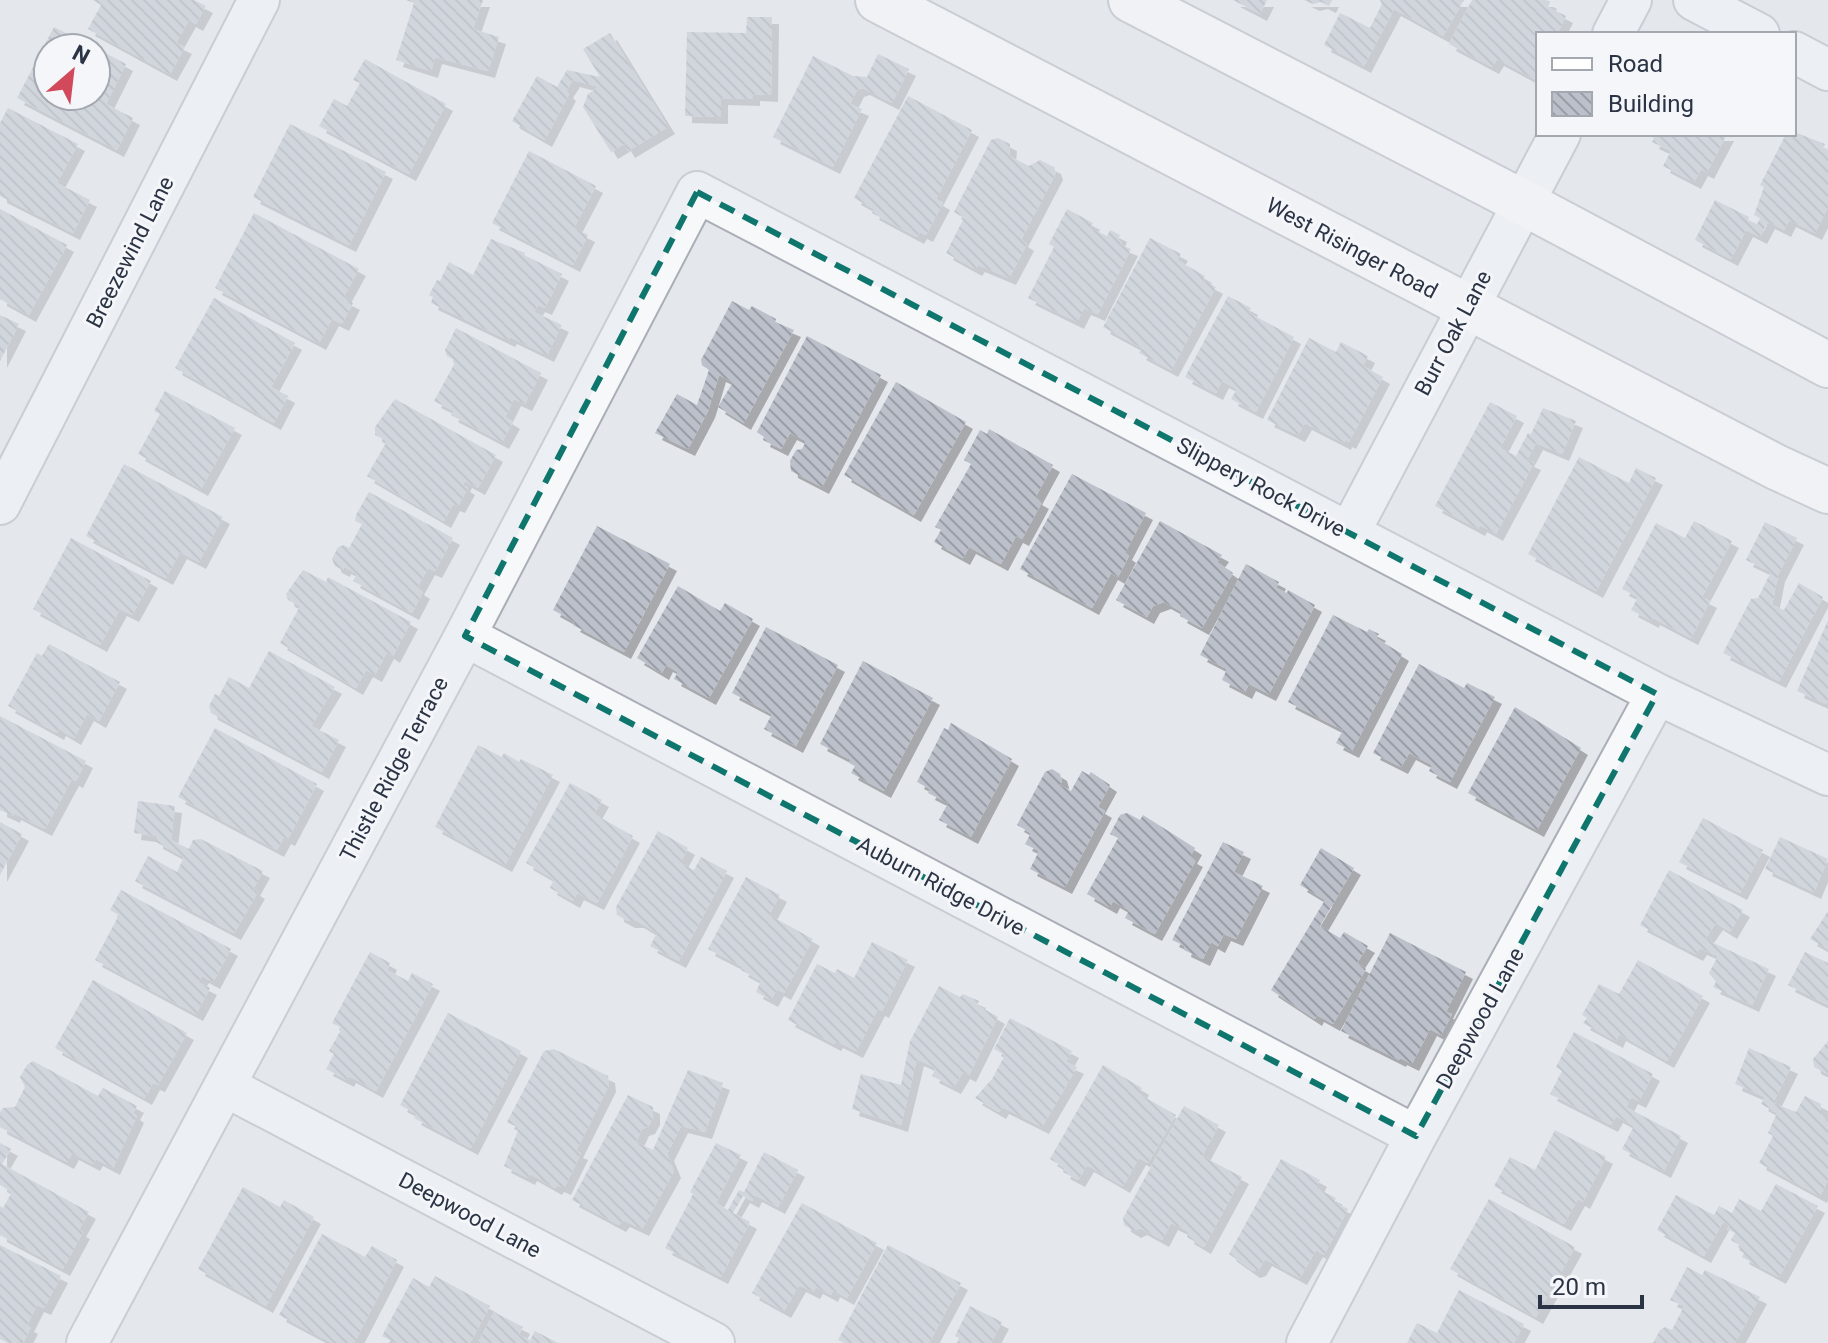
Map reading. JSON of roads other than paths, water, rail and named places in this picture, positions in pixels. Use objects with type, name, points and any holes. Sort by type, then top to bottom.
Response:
[{"type":"main road","name":"West Risinger Road","points":[[878,0],[1466,308],[1828,491]]},
{"type":"main road","points":[[1131,0],[1524,203],[1828,365]]},
{"type":"street","name":"Breezewind Lane","points":[[0,504],[259,0]]},
{"type":"street","points":[[1614,32],[1631,0]]},
{"type":"street","points":[[1694,0],[1755,32]]},
{"type":"street","points":[[1796,53],[1828,70]]},
{"type":"street","name":"Burr Oak Lane","points":[[1349,533],[1559,136]]},
{"type":"street","name":"Slippery Rock Drive","points":[[697,192],[1657,694],[1828,775]]},
{"type":"street","name":"Thistle Ridge Terrace","points":[[87,1343],[465,636],[697,192]]},
{"type":"street","name":"Auburn Ridge Drive","points":[[465,636],[1416,1136]]},
{"type":"street","name":"Deepwood Lane","points":[[1307,1343],[1657,694]]},
{"type":"street","name":"Deepwood Lane","points":[[225,1086],[714,1343]]}]
